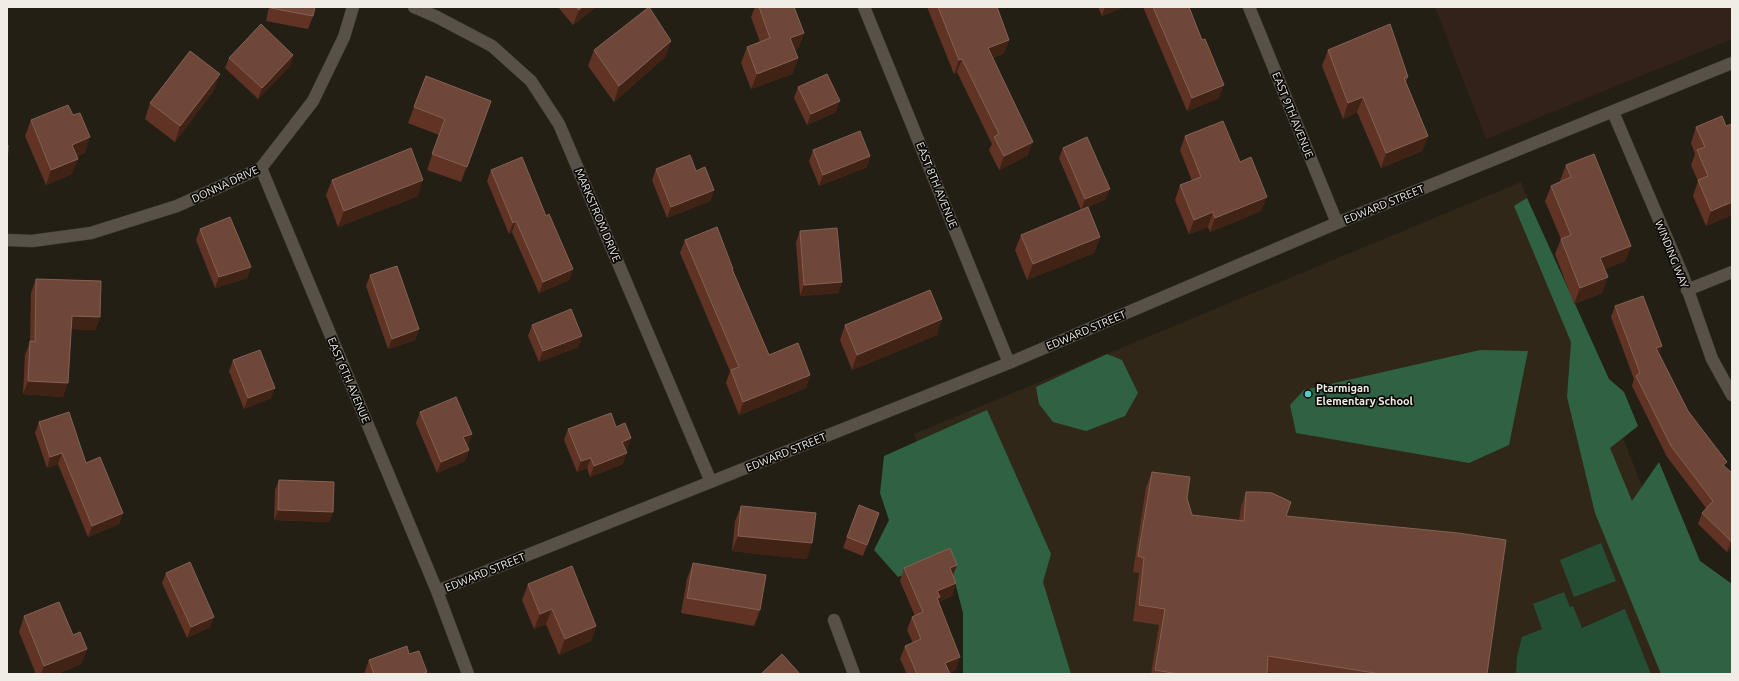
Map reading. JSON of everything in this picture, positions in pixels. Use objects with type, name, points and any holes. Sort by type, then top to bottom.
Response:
[{"type":"street","name":"DONNA DRIVE","points":[[7,240],[32,242],[91,233],[177,206],[261,168],[313,101],[344,37],[353,7]]},
{"type":"street","name":"MARKSTROM DRIVE","points":[[414,7],[437,17],[492,46],[530,81],[559,124],[711,482]]},
{"type":"street","name":"EAST 8TH AVENUE","points":[[864,7],[1009,363]]},
{"type":"street","name":"EAST 9TH AVENUE","points":[[1250,7],[1337,223]]},
{"type":"street","name":"EDWARD STREET","points":[[437,591],[1009,363],[1337,223],[1732,63]]},
{"type":"street","name":"WINDING WAY","points":[[1613,112],[1683,276],[1712,359],[1732,395]]},
{"type":"street","name":"EAST 6TH AVENUE","points":[[261,168],[437,591],[468,674]]},
{"type":"street","points":[[1687,290],[1732,272]]},
{"type":"street","points":[[834,620],[854,674]]},
{"type":"shaded area","points":[[1435,7],[1732,7],[1732,39],[1486,139]]},
{"type":"shaded area","name":"Ptarmigan Elementary School","points":[[1521,182],[1717,674],[1006,674],[914,434]]},
{"type":"green space","points":[[1527,198],[1609,379],[1624,392],[1638,426],[1610,448],[1632,501],[1659,462],[1700,561],[1732,584],[1732,674],[1661,674],[1595,513],[1567,397],[1571,342],[1514,206]]},
{"type":"green space","points":[[1480,350],[1528,351],[1509,445],[1469,463],[1296,433],[1290,405],[1304,390]]},
{"type":"green space","points":[[1107,354],[1122,360],[1138,393],[1125,416],[1086,431],[1053,422],[1039,404],[1036,387]]},
{"type":"green space","points":[[987,410],[1051,554],[1043,582],[1071,674],[963,674],[963,613],[949,559],[898,577],[874,550],[889,520],[880,493],[884,456]]},
{"type":"green space","points":[[1601,543],[1616,581],[1574,597],[1560,560]]},
{"type":"green space","points":[[1564,592],[1570,607],[1573,606],[1582,628],[1625,609],[1651,674],[1516,674],[1517,657],[1522,637],[1542,629],[1533,604]]},
{"type":"building","points":[[271,7],[315,7],[313,16]]},
{"type":"building","points":[[649,7],[671,41],[619,86],[594,50]]},
{"type":"building","points":[[759,7],[794,7],[804,33],[790,38],[798,58],[757,74],[747,47],[770,38]]},
{"type":"building","points":[[938,7],[997,7],[1009,40],[988,48],[1033,142],[1004,156],[994,137],[999,134],[962,59],[959,60]]},
{"type":"building","points":[[1153,7],[1189,7],[1202,40],[1205,39],[1224,85],[1192,98]]},
{"type":"building","points":[[261,24],[293,55],[262,88],[229,58]]},
{"type":"building","points":[[1390,24],[1408,77],[1404,78],[1428,136],[1386,153],[1363,97],[1348,103],[1328,50]]},
{"type":"building","points":[[190,51],[220,74],[180,126],[150,103]]},
{"type":"building","points":[[827,74],[840,101],[811,114],[798,87]]},
{"type":"building","points":[[426,76],[491,101],[467,167],[432,154],[445,119],[414,107]]},
{"type":"building","points":[[68,105],[73,115],[80,113],[90,137],[72,145],[78,159],[51,170],[31,120]]},
{"type":"building","points":[[1722,116],[1726,126],[1732,124],[1732,202],[1711,211],[1698,180],[1708,176],[1697,150],[1705,147],[1696,127]]},
{"type":"building","points":[[1223,121],[1240,162],[1251,157],[1267,197],[1215,218],[1213,212],[1194,220],[1180,185],[1201,177],[1185,136]]},
{"type":"building","points":[[860,131],[870,156],[823,175],[813,150]]},
{"type":"building","points":[[1087,137],[1110,189],[1085,199],[1063,148]]},
{"type":"building","points":[[7,145],[8,145],[7,166]]},
{"type":"building","points":[[411,148],[423,180],[344,211],[332,180]]},
{"type":"building","points":[[1594,154],[1631,246],[1600,258],[1608,277],[1580,288],[1561,239],[1571,235],[1551,186],[1571,177],[1566,165]]},
{"type":"building","points":[[690,155],[696,171],[705,167],[714,190],[671,207],[656,169]]},
{"type":"building","points":[[522,157],[546,216],[549,214],[573,269],[543,282],[516,221],[513,223],[491,170]]},
{"type":"building","points":[[1088,207],[1100,237],[1033,264],[1021,235]]},
{"type":"building","points":[[230,217],[251,267],[219,277],[200,229]]},
{"type":"building","points":[[717,227],[732,269],[769,355],[798,343],[810,375],[743,402],[731,370],[739,367],[685,240]]},
{"type":"building","points":[[837,228],[842,282],[804,285],[800,231]]},
{"type":"building","points":[[397,266],[419,329],[392,339],[370,275]]},
{"type":"building","points":[[36,279],[101,281],[100,317],[72,316],[68,383],[28,381],[30,341],[35,342]]},
{"type":"building","points":[[930,290],[942,319],[857,355],[845,325]]},
{"type":"building","points":[[1643,296],[1662,346],[1656,348],[1688,411],[1727,462],[1723,465],[1732,473],[1731,541],[1702,513],[1713,501],[1671,446],[1636,376],[1640,373],[1615,306]]},
{"type":"building","points":[[571,309],[582,336],[543,351],[532,325]]},
{"type":"building","points":[[260,350],[275,388],[248,398],[233,360]]},
{"type":"building","points":[[456,397],[472,434],[463,437],[469,450],[441,462],[420,412]]},
{"type":"building","points":[[69,412],[86,463],[100,457],[123,513],[92,526],[62,453],[50,457],[39,422]]},
{"type":"building","points":[[611,413],[616,427],[625,423],[631,438],[622,442],[627,453],[594,466],[591,458],[581,461],[568,429]]},
{"type":"building","points":[[1152,472],[1190,477],[1187,498],[1192,515],[1244,521],[1246,492],[1260,492],[1272,493],[1291,502],[1286,516],[1458,533],[1506,540],[1487,674],[1381,674],[1268,656],[1267,674],[1178,674],[1155,670],[1165,609],[1139,605],[1144,558],[1138,556]]},
{"type":"building","points":[[279,480],[334,482],[333,512],[278,510]]},
{"type":"building","points":[[859,505],[879,513],[867,545],[847,537]]},
{"type":"building","points":[[741,506],[816,513],[812,543],[738,536]]},
{"type":"building","points":[[950,548],[957,565],[950,568],[956,583],[937,591],[940,597],[937,598],[960,657],[945,663],[950,674],[917,674],[905,646],[921,639],[912,617],[923,612],[904,568]]},
{"type":"building","points":[[190,562],[214,617],[191,627],[166,573]]},
{"type":"building","points":[[693,563],[766,575],[760,610],[687,598]]},
{"type":"building","points":[[572,566],[596,626],[565,639],[552,609],[540,614],[528,584]]},
{"type":"building","points":[[59,602],[73,635],[80,632],[87,649],[44,666],[24,616]]},
{"type":"building","points":[[407,646],[409,654],[419,651],[427,672],[422,674],[374,674],[369,660]]},
{"type":"building","points":[[782,654],[800,674],[761,674]]},
{"type":"place","name":"Ptarmigan Elementary School","points":[[1308,394]]}]
